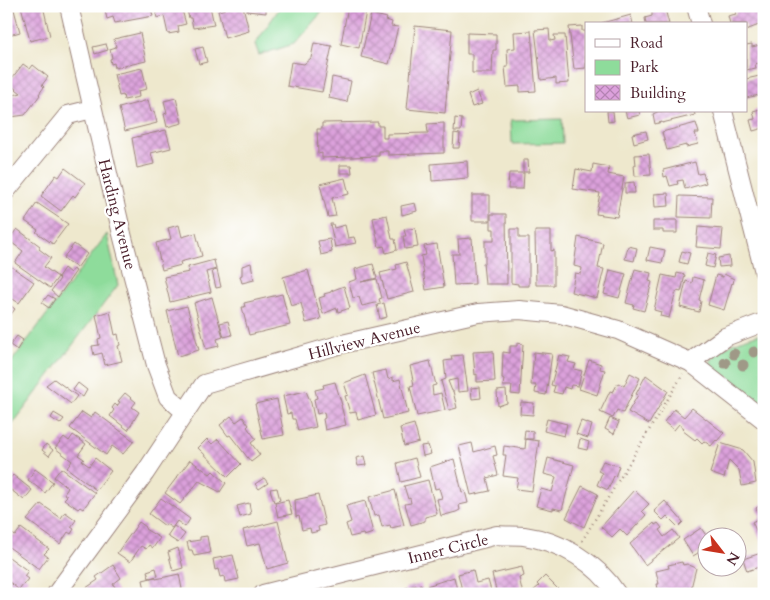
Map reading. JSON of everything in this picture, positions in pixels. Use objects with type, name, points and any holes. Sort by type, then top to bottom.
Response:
[{"type":"street","name":"Harding Avenue","points":[[69,6],[92,109],[156,365],[168,397],[185,412]]},
{"type":"street","points":[[696,6],[700,22]]},
{"type":"street","points":[[6,191],[68,115],[92,109]]},
{"type":"street","points":[[723,112],[764,272]]},
{"type":"street","name":"Hillview Avenue","points":[[56,594],[145,473],[204,384],[342,344],[478,313],[519,310],[561,314],[618,330],[690,362],[764,420]]},
{"type":"street","points":[[690,362],[725,337],[764,322]]},
{"type":"street","name":"Inner Circle","points":[[263,594],[497,536],[525,536],[554,544],[595,567],[617,594]]},
{"type":"path","points":[[574,554],[690,362]]},
{"type":"green space","points":[[281,6],[323,6],[322,12],[294,44],[259,55],[255,44]]},
{"type":"green space","points":[[562,119],[563,143],[512,144],[511,120]]},
{"type":"green space","points":[[107,234],[118,285],[6,433],[6,369]]},
{"type":"green space","points":[[757,335],[764,335],[764,407],[732,381],[716,372],[710,363],[713,357],[724,348],[737,341]]},
{"type":"building","points":[[6,6],[13,6],[20,32],[6,36]]},
{"type":"building","points":[[21,6],[43,6],[50,36],[30,41]]},
{"type":"building","points":[[104,6],[150,6],[153,16],[115,23],[113,17],[107,19]]},
{"type":"building","points":[[154,6],[176,6],[177,11],[182,10],[186,24],[178,26],[179,32],[168,34],[164,16],[157,18]]},
{"type":"building","points":[[186,6],[210,6],[214,25],[193,28]]},
{"type":"building","points":[[225,6],[243,6],[249,31],[225,38],[218,11],[225,9]]},
{"type":"building","points":[[248,6],[266,6],[266,13],[247,11]]},
{"type":"building","points":[[348,6],[367,6],[359,48],[341,44]]},
{"type":"building","points":[[734,6],[764,7],[764,23],[748,29],[748,22],[730,22],[728,16],[736,14]]},
{"type":"building","points":[[665,9],[668,22],[646,22],[645,18],[652,16],[652,12]]},
{"type":"building","points":[[371,14],[387,18],[386,20],[392,22],[391,26],[398,27],[389,64],[361,57]]},
{"type":"building","points":[[631,15],[633,22],[606,22]]},
{"type":"building","points":[[415,26],[452,30],[445,113],[407,109]]},
{"type":"building","points":[[582,26],[582,31],[585,31],[585,68],[574,69],[569,27]]},
{"type":"building","points":[[549,29],[550,41],[555,40],[554,35],[565,35],[569,83],[556,84],[556,78],[541,80],[535,30]]},
{"type":"building","points":[[531,31],[536,91],[520,92],[520,86],[507,87],[505,67],[508,67],[507,49],[515,48],[514,32]]},
{"type":"building","points":[[140,33],[146,61],[115,68],[114,63],[111,64],[110,59],[112,58],[110,49],[116,47],[114,39]]},
{"type":"building","points":[[467,33],[496,34],[496,50],[493,50],[492,73],[472,73],[472,54],[467,54]]},
{"type":"building","points":[[314,43],[332,46],[322,92],[287,86],[291,62],[304,64],[311,58]]},
{"type":"building","points":[[106,44],[108,50],[95,54],[93,47]]},
{"type":"building","points":[[752,44],[752,47],[764,44],[764,62],[755,64],[756,68],[748,70],[748,45]]},
{"type":"building","points":[[203,47],[207,62],[199,64],[195,49]]},
{"type":"building","points":[[23,64],[30,69],[33,65],[48,77],[42,85],[44,87],[40,95],[25,115],[11,117],[6,97],[21,93],[8,83]]},
{"type":"building","points":[[142,68],[147,89],[138,91],[139,97],[124,100],[123,95],[119,96],[114,74]]},
{"type":"building","points":[[764,75],[764,94],[748,98],[748,79]]},
{"type":"building","points":[[332,77],[351,81],[347,102],[329,98]]},
{"type":"building","points":[[477,91],[482,104],[472,107],[468,95]]},
{"type":"building","points":[[176,98],[182,123],[167,127],[164,114],[167,113],[164,101]]},
{"type":"building","points":[[148,100],[151,112],[154,111],[157,123],[125,131],[119,108]]},
{"type":"building","points":[[764,108],[764,128],[753,131],[750,120],[755,119],[753,111]]},
{"type":"building","points":[[607,112],[613,112],[614,121],[608,122]]},
{"type":"building","points":[[625,112],[639,112],[640,115],[627,118]]},
{"type":"building","points":[[657,112],[694,112],[695,115],[655,124],[653,114]]},
{"type":"building","points":[[455,118],[462,119],[461,131],[454,131]]},
{"type":"building","points":[[378,122],[378,126],[383,126],[383,138],[387,138],[387,134],[428,133],[427,124],[444,123],[444,153],[388,155],[388,151],[379,151],[379,156],[322,158],[322,153],[318,154],[317,129],[322,129],[322,123]]},
{"type":"building","points":[[696,123],[699,133],[695,133],[698,144],[667,150],[662,132]]},
{"type":"building","points":[[166,130],[171,148],[151,153],[154,164],[137,168],[132,138]]},
{"type":"building","points":[[646,131],[648,139],[634,143],[632,134]]},
{"type":"building","points":[[454,133],[460,134],[459,148],[453,148]]},
{"type":"building","points":[[649,154],[651,175],[635,176],[635,155]]},
{"type":"building","points":[[523,160],[528,160],[529,172],[523,172]]},
{"type":"building","points":[[467,161],[468,178],[432,181],[431,164]]},
{"type":"building","points":[[695,162],[698,174],[703,173],[706,183],[685,189],[683,180],[677,181],[678,184],[670,186],[667,176],[664,177],[663,170]]},
{"type":"building","points":[[593,164],[609,167],[608,174],[624,177],[617,217],[596,214],[600,193],[573,189],[576,169],[592,172]]},
{"type":"building","points":[[340,165],[351,165],[352,173],[340,173]]},
{"type":"building","points":[[65,168],[85,183],[75,197],[73,195],[61,211],[41,196],[56,175],[59,177]]},
{"type":"building","points":[[509,173],[524,173],[523,189],[508,189]]},
{"type":"building","points":[[345,178],[349,194],[332,198],[336,216],[328,217],[320,184]]},
{"type":"building","points":[[634,182],[635,193],[625,193],[625,183]]},
{"type":"building","points":[[668,193],[669,206],[655,207],[654,194]]},
{"type":"building","points":[[472,195],[490,195],[490,221],[472,221]]},
{"type":"building","points":[[679,196],[712,197],[711,218],[678,217]]},
{"type":"building","points":[[37,203],[68,224],[53,244],[36,232],[38,230],[25,221]]},
{"type":"building","points":[[415,203],[417,211],[402,215],[401,206]]},
{"type":"building","points":[[491,214],[506,214],[507,284],[485,284],[483,263],[485,263],[485,241],[494,241],[494,229],[491,229]]},
{"type":"building","points":[[387,215],[392,239],[395,239],[397,250],[386,253],[384,246],[379,247],[373,218]]},
{"type":"building","points":[[677,220],[677,233],[663,233],[663,230],[653,230],[653,221]]},
{"type":"building","points":[[330,224],[333,224],[334,228],[345,225],[348,238],[354,237],[356,243],[335,247]]},
{"type":"building","points":[[179,225],[182,237],[196,233],[202,256],[180,262],[181,265],[162,270],[156,243],[171,239],[168,228]]},
{"type":"building","points":[[698,227],[723,229],[721,249],[696,247]]},
{"type":"building","points":[[415,228],[418,247],[405,249],[403,236],[406,236],[404,230]]},
{"type":"building","points":[[17,229],[40,246],[39,249],[51,258],[44,267],[58,277],[50,288],[15,263],[23,251],[8,240]]},
{"type":"building","points":[[511,229],[519,229],[519,238],[529,238],[529,286],[518,286],[518,284],[511,283]]},
{"type":"building","points":[[535,231],[551,231],[551,251],[554,250],[554,285],[536,285]]},
{"type":"building","points":[[578,237],[603,243],[598,268],[604,269],[597,298],[571,292],[575,273],[581,274],[582,268],[574,266]]},
{"type":"building","points":[[472,238],[475,284],[454,285],[452,254],[459,254],[458,239]]},
{"type":"building","points":[[330,239],[332,252],[321,255],[318,241]]},
{"type":"building","points":[[74,244],[87,254],[77,268],[63,258]]},
{"type":"building","points":[[437,244],[444,287],[426,290],[421,256],[426,255],[424,246]]},
{"type":"building","points":[[628,246],[637,248],[634,261],[625,259]]},
{"type":"building","points":[[650,247],[665,250],[662,263],[647,260]]},
{"type":"building","points":[[682,251],[690,253],[687,264],[679,262]]},
{"type":"building","points":[[708,253],[716,255],[713,268],[705,266]]},
{"type":"building","points":[[729,256],[730,266],[719,267],[718,258]]},
{"type":"building","points":[[214,260],[216,269],[206,272],[211,292],[170,302],[164,277],[189,272],[188,267]]},
{"type":"building","points":[[406,262],[414,292],[387,299],[380,273],[397,269],[396,265]]},
{"type":"building","points":[[6,263],[34,282],[19,303],[8,296],[6,298]]},
{"type":"building","points":[[251,263],[254,280],[242,283],[240,276],[242,275],[242,266]]},
{"type":"building","points":[[373,264],[377,278],[361,282],[377,279],[382,298],[379,299],[380,302],[362,306],[359,297],[353,298],[349,282],[357,279],[355,269]]},
{"type":"building","points":[[64,268],[70,273],[73,269],[76,271],[58,297],[51,291],[60,279],[58,277]]},
{"type":"building","points":[[635,269],[651,273],[649,281],[652,282],[644,311],[633,308],[634,305],[626,303]]},
{"type":"building","points":[[217,270],[221,287],[216,288],[212,271]]},
{"type":"building","points":[[308,270],[321,319],[306,323],[301,303],[291,306],[283,277]]},
{"type":"building","points":[[610,270],[626,274],[619,298],[604,294]]},
{"type":"building","points":[[677,273],[685,275],[681,292],[677,291],[675,295],[669,318],[660,316],[661,312],[654,310],[662,275],[676,278]]},
{"type":"building","points":[[724,274],[734,279],[724,310],[708,305],[716,275],[723,277]]},
{"type":"building","points":[[693,277],[704,280],[699,300],[701,301],[699,312],[680,307],[686,281],[692,283]]},
{"type":"building","points":[[344,286],[350,308],[338,312],[337,308],[323,314],[319,298]]},
{"type":"building","points":[[282,294],[290,325],[249,335],[242,307],[245,307],[244,303]]},
{"type":"building","points":[[48,295],[55,299],[49,308],[42,303]]},
{"type":"building","points":[[212,297],[223,337],[217,339],[219,346],[206,349],[194,303]]},
{"type":"building","points":[[6,302],[15,309],[6,321]]},
{"type":"building","points":[[384,303],[387,317],[380,319],[377,305]]},
{"type":"building","points":[[187,306],[199,350],[178,356],[167,311]]},
{"type":"building","points":[[110,311],[115,335],[118,334],[120,345],[118,346],[122,361],[105,365],[102,353],[94,355],[92,346],[99,345],[98,339],[101,338],[96,315]]},
{"type":"building","points":[[228,321],[232,335],[224,337],[220,323]]},
{"type":"building","points":[[17,336],[23,340],[17,350],[10,345]]},
{"type":"building","points":[[517,343],[523,344],[520,395],[511,394],[512,386],[503,386],[504,379],[502,378],[503,352],[510,353],[510,346],[517,346]]},
{"type":"building","points":[[493,351],[495,381],[477,382],[473,352]]},
{"type":"building","points":[[534,352],[552,354],[546,395],[535,393],[536,385],[531,385]]},
{"type":"building","points":[[463,355],[468,391],[458,392],[457,379],[448,381],[453,391],[457,408],[449,410],[441,381],[446,379],[444,361],[452,360],[451,356]]},
{"type":"building","points":[[559,355],[570,357],[568,362],[576,364],[574,369],[582,371],[578,386],[571,385],[570,389],[564,387],[562,394],[553,392],[555,386],[551,385]]},
{"type":"building","points":[[589,360],[601,364],[600,369],[605,370],[597,395],[579,389]]},
{"type":"building","points":[[430,361],[436,385],[432,386],[433,395],[441,393],[445,410],[417,416],[410,386],[414,385],[410,366]]},
{"type":"building","points":[[386,370],[388,379],[393,377],[393,381],[400,379],[408,413],[383,419],[372,373]]},
{"type":"building","points":[[630,373],[640,378],[623,413],[617,410],[613,418],[600,412],[610,391],[613,392],[618,383],[624,386]]},
{"type":"building","points":[[365,375],[376,415],[358,420],[356,412],[350,413],[345,396],[348,395],[344,383]]},
{"type":"building","points":[[646,375],[668,391],[649,424],[628,412],[638,395],[636,394]]},
{"type":"building","points":[[54,379],[77,396],[71,404],[46,385]]},
{"type":"building","points":[[335,382],[346,425],[325,430],[324,412],[317,414],[314,399],[317,398],[315,390],[324,388],[323,385]]},
{"type":"building","points":[[78,383],[87,390],[83,397],[73,390]]},
{"type":"building","points":[[480,387],[481,398],[472,399],[471,388]]},
{"type":"building","points":[[506,390],[507,403],[498,406],[497,391]]},
{"type":"building","points":[[306,391],[311,403],[316,427],[298,431],[295,419],[292,419],[291,413],[287,414],[283,396]]},
{"type":"building","points":[[125,393],[136,402],[132,407],[139,412],[128,430],[110,416],[114,410],[112,408],[115,404],[117,406],[120,402],[118,401]]},
{"type":"building","points":[[277,399],[284,435],[263,439],[255,404]]},
{"type":"building","points":[[521,402],[534,403],[533,415],[520,414]]},
{"type":"building","points":[[692,408],[724,433],[711,446],[704,441],[702,443],[697,438],[695,440],[682,430],[684,428],[679,424],[674,430],[664,422],[674,409],[684,417]]},
{"type":"building","points":[[82,412],[91,418],[95,412],[134,441],[123,454],[112,446],[106,455],[70,428]]},
{"type":"building","points":[[54,413],[64,419],[60,424],[51,418]]},
{"type":"building","points":[[231,416],[236,422],[243,417],[249,425],[247,427],[256,439],[251,443],[260,455],[251,462],[220,425]]},
{"type":"building","points":[[610,418],[619,422],[614,434],[605,429]]},
{"type":"building","points":[[547,419],[567,424],[564,436],[544,431]]},
{"type":"building","points":[[581,421],[592,425],[588,438],[576,434]]},
{"type":"building","points":[[414,424],[419,442],[404,446],[400,428]]},
{"type":"building","points":[[525,430],[533,431],[533,439],[524,439]]},
{"type":"building","points":[[73,435],[86,444],[78,455],[84,459],[82,461],[89,466],[95,458],[111,471],[96,490],[67,468],[72,461],[55,448],[64,437],[69,441]]},
{"type":"building","points":[[207,439],[212,444],[218,439],[241,464],[228,477],[198,448]]},
{"type":"building","points":[[526,439],[539,441],[532,491],[516,489],[518,478],[503,476],[506,455],[503,455],[504,446],[525,449]]},
{"type":"building","points":[[580,439],[589,442],[587,450],[578,448]]},
{"type":"building","points":[[472,443],[474,452],[495,446],[497,455],[493,456],[498,475],[487,478],[490,491],[471,495],[459,446]]},
{"type":"building","points":[[720,443],[743,450],[753,462],[756,483],[742,486],[739,470],[729,460],[724,478],[710,473]]},
{"type":"building","points":[[46,444],[53,450],[49,456],[42,450]]},
{"type":"building","points":[[428,445],[431,454],[423,456],[421,446]]},
{"type":"building","points":[[364,456],[366,465],[358,466],[356,458]]},
{"type":"building","points":[[415,458],[420,477],[401,482],[397,463]]},
{"type":"building","points":[[548,458],[574,465],[562,510],[536,506],[541,489],[552,492],[556,477],[544,474]]},
{"type":"building","points":[[454,459],[462,492],[465,491],[468,503],[459,505],[460,510],[456,512],[441,516],[437,499],[442,498],[439,488],[435,489],[430,467]]},
{"type":"building","points":[[190,460],[210,474],[213,471],[226,483],[220,492],[199,481],[180,504],[165,493]]},
{"type":"building","points":[[603,461],[619,466],[608,490],[597,485],[602,473],[598,471]]},
{"type":"building","points":[[61,468],[95,493],[83,509],[80,507],[78,509],[64,499],[67,496],[64,494],[68,488],[54,477]]},
{"type":"building","points":[[35,469],[53,482],[45,493],[28,480]]},
{"type":"building","points":[[13,475],[32,490],[24,500],[6,486],[6,483]]},
{"type":"building","points":[[264,478],[268,483],[259,489],[255,484]]},
{"type":"building","points":[[428,480],[437,514],[425,517],[425,521],[411,525],[405,504],[411,503],[404,486]]},
{"type":"building","points":[[582,486],[598,494],[584,527],[566,518]]},
{"type":"building","points":[[277,488],[280,500],[274,502],[270,489]]},
{"type":"building","points":[[395,490],[404,525],[391,528],[390,525],[382,527],[379,515],[374,516],[369,497]]},
{"type":"building","points":[[634,490],[649,504],[642,511],[646,515],[627,536],[620,529],[612,537],[601,527]]},
{"type":"building","points":[[318,495],[325,525],[318,527],[319,531],[311,533],[310,528],[302,530],[299,516],[296,517],[295,500]]},
{"type":"building","points":[[161,498],[190,519],[185,527],[177,521],[172,528],[166,524],[165,526],[149,514]]},
{"type":"building","points":[[288,500],[292,514],[278,517],[275,503]]},
{"type":"building","points":[[365,501],[373,533],[350,537],[346,524],[351,522],[346,506]]},
{"type":"building","points":[[665,501],[683,522],[678,527],[667,516],[663,520],[654,511]]},
{"type":"building","points":[[249,503],[251,514],[240,517],[237,506]]},
{"type":"building","points":[[764,503],[764,541],[762,542],[752,522],[761,517],[756,508]]},
{"type":"building","points":[[41,504],[61,518],[65,512],[76,520],[71,527],[74,529],[71,534],[68,532],[60,544],[27,520]]},
{"type":"building","points":[[278,521],[288,563],[267,569],[260,543],[247,546],[243,530]]},
{"type":"building","points":[[139,522],[146,527],[145,529],[160,538],[153,548],[149,545],[146,549],[141,546],[130,562],[117,553]]},
{"type":"building","points":[[654,523],[655,525],[658,523],[662,528],[659,530],[664,537],[673,530],[679,538],[645,565],[630,544]]},
{"type":"building","points":[[174,526],[185,534],[178,543],[167,536]]},
{"type":"building","points":[[21,528],[49,549],[44,554],[48,557],[39,569],[6,545],[6,529],[15,536]]},
{"type":"building","points":[[698,530],[698,553],[693,556],[683,540]]},
{"type":"building","points":[[207,536],[210,553],[194,556],[192,550],[189,550],[187,542],[200,540],[200,537]]},
{"type":"building","points":[[178,548],[183,568],[173,571],[168,552]]},
{"type":"building","points":[[764,552],[764,568],[760,569],[759,567],[748,571],[748,557]]},
{"type":"building","points":[[6,555],[28,571],[24,576],[28,579],[19,590],[6,579]]},
{"type":"building","points":[[233,555],[239,579],[225,582],[224,576],[220,577],[218,569],[215,570],[213,559]]},
{"type":"building","points":[[682,562],[683,565],[687,564],[696,568],[691,588],[659,594],[656,571],[669,568],[668,565]]},
{"type":"building","points":[[113,565],[121,578],[113,584],[119,594],[90,594],[86,588],[98,580],[96,577]]},
{"type":"building","points":[[522,567],[524,576],[519,578],[523,594],[497,594],[492,574]]},
{"type":"building","points":[[156,568],[158,576],[149,578],[147,571]]},
{"type":"building","points":[[473,570],[476,583],[488,580],[492,594],[463,594],[458,574]]},
{"type":"building","points":[[179,574],[182,589],[161,594],[146,594],[143,580]]},
{"type":"building","points":[[545,576],[563,594],[536,594],[533,591],[539,586],[537,584]]},
{"type":"building","points":[[454,577],[458,594],[429,594],[427,586]]},
{"type":"building","points":[[421,584],[423,594],[406,594],[405,588]]}]
